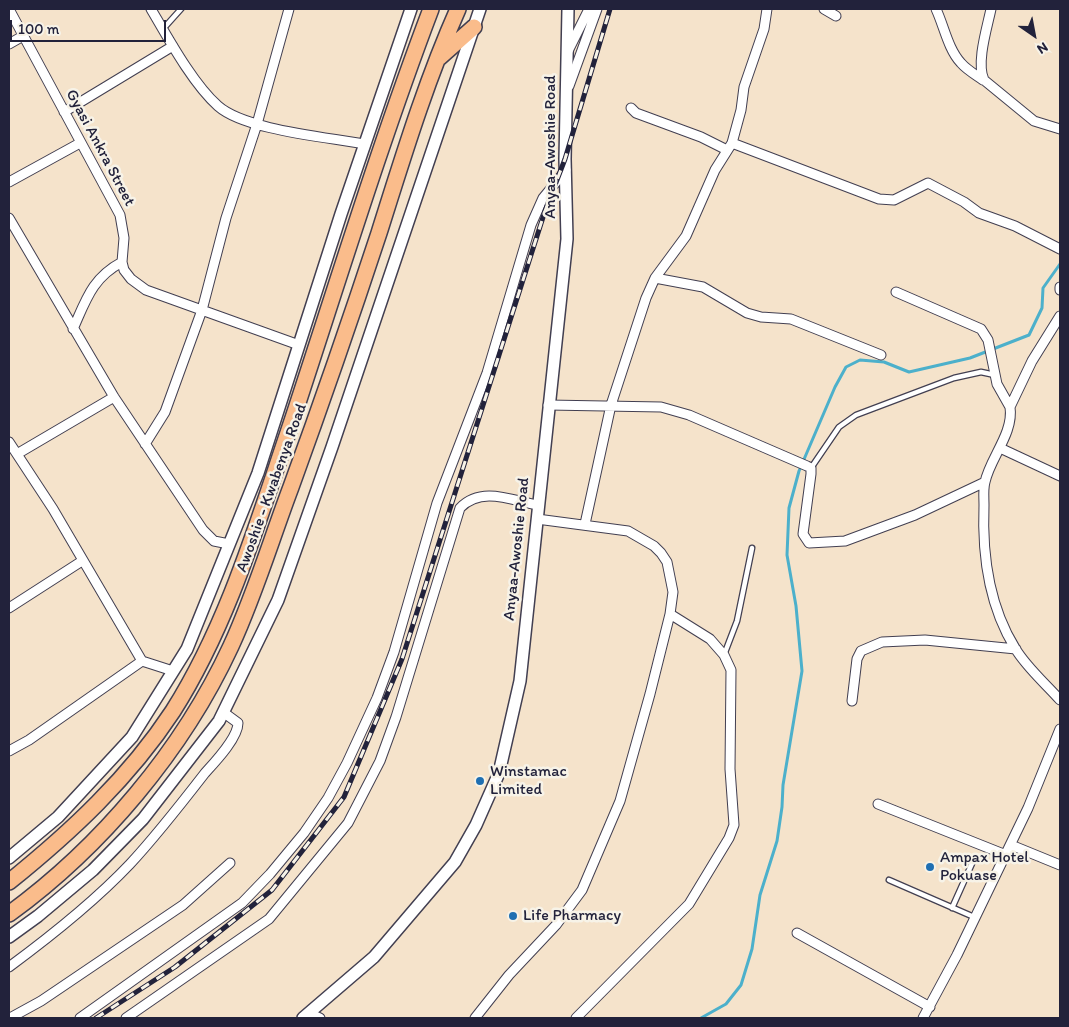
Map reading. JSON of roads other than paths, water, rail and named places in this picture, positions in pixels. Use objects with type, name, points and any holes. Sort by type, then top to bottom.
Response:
[{"type":"main road","name":"Awoshie - Kwabenya Road","points":[[9,882],[70,831],[112,790],[144,750],[188,686],[212,640],[232,595],[431,9]]},
{"type":"main road","name":"Awoshie - Kwabenya Road","points":[[9,914],[81,854],[128,805],[187,724],[230,648],[250,602],[336,363],[434,63],[458,9]]},
{"type":"main road","points":[[434,63],[474,27]]},
{"type":"main road","points":[[314,353],[320,364],[330,366],[336,363]]},
{"type":"street","name":"Gyasi Ankra Street","points":[[9,9],[120,215],[124,238],[122,262]]},
{"type":"street","points":[[151,9],[173,46],[218,106],[257,124],[364,144]]},
{"type":"street","points":[[145,444],[166,412],[202,310],[226,218],[257,124],[289,9]]},
{"type":"street","points":[[9,858],[58,817],[132,737],[187,649],[258,474],[364,144],[411,9]]},
{"type":"street","points":[[9,937],[38,916],[93,870],[143,819],[219,721],[278,600],[335,438],[480,9]]},
{"type":"street","name":"Anyaa-Awoshie Road","points":[[311,1017],[374,957],[442,878],[462,850],[499,773],[518,696],[567,239],[568,9]]},
{"type":"street","points":[[567,51],[590,9]]},
{"type":"street","points":[[567,91],[597,9]]},
{"type":"street","points":[[585,524],[611,405],[655,278],[686,236],[715,170],[729,146],[741,110],[744,87],[764,29],[767,9]]},
{"type":"street","points":[[824,9],[836,16]]},
{"type":"street","points":[[936,9],[952,50],[962,64],[1034,120],[1060,129]]},
{"type":"street","points":[[984,80],[981,75],[981,60],[990,9]]},
{"type":"street","points":[[9,44],[23,36]]},
{"type":"street","points":[[64,112],[173,46]]},
{"type":"street","points":[[631,108],[636,113],[706,139],[879,199],[894,200],[928,183],[964,202],[979,213],[1015,226],[1060,248]]},
{"type":"street","points":[[9,182],[80,143]]},
{"type":"street","points":[[80,1018],[242,903],[270,874],[304,833],[328,798],[347,763],[373,706],[394,652],[437,503],[487,373],[531,225],[543,198],[566,170]]},
{"type":"street","points":[[9,218],[114,397],[203,530],[214,541],[229,544]]},
{"type":"street","points":[[73,329],[96,281],[108,269],[122,262],[124,270],[130,279],[146,290],[299,345]]},
{"type":"street","points":[[655,278],[703,287],[747,312],[761,317],[792,319],[881,355]]},
{"type":"street","points":[[896,292],[981,329],[988,340],[988,350],[995,375],[1010,407],[1011,414],[1000,448],[985,482],[983,527],[988,578],[1004,626],[1016,650],[1060,700]]},
{"type":"street","points":[[1010,407],[1032,361],[1060,316]]},
{"type":"street","points":[[17,454],[114,397]]},
{"type":"street","points":[[548,405],[660,407],[681,413],[809,467],[803,534],[809,543],[845,541],[915,515],[985,482]]},
{"type":"street","points":[[9,442],[53,509],[142,662],[173,671]]},
{"type":"street","points":[[1000,448],[1060,476]]},
{"type":"street","points":[[126,1018],[269,919],[348,823],[380,762],[396,717],[460,508],[471,499],[486,495],[538,505]]},
{"type":"street","points":[[475,1018],[509,975],[556,925],[582,890],[620,801],[643,723],[670,614],[672,582],[667,562],[654,546],[628,531],[537,519]]},
{"type":"street","points":[[9,608],[82,561]]},
{"type":"street","points":[[576,1018],[689,904],[729,838],[734,816],[730,769],[733,681],[731,670],[724,655],[710,639],[670,614]]},
{"type":"street","points":[[852,701],[857,659],[860,651],[882,642],[925,640],[1016,650]]},
{"type":"street","points":[[9,751],[29,740],[142,662]]},
{"type":"street","points":[[9,967],[40,944],[130,865],[162,828],[224,750],[238,728],[238,723],[223,712]]},
{"type":"street","points":[[923,1018],[1006,856],[1045,770],[1060,729]]},
{"type":"street","points":[[878,804],[1006,856]]},
{"type":"street","points":[[1011,845],[1060,865]]},
{"type":"street","points":[[10,1018],[41,1001],[183,905],[230,863]]},
{"type":"street","points":[[797,933],[930,1007]]},
{"type":"lane","points":[[163,29],[181,9]]},
{"type":"lane","points":[[809,467],[839,427],[856,415],[954,378],[981,372],[995,375]]},
{"type":"lane","points":[[724,655],[737,621],[752,548]]},
{"type":"lane","points":[[952,908],[974,859]]},
{"type":"lane","points":[[889,880],[974,917]]},
{"type":"waterway","points":[[701,1018],[726,1004],[741,985],[752,949],[760,895],[777,841],[783,785],[802,671],[796,606],[787,555],[789,508],[799,471],[835,387],[846,367],[860,360],[884,362],[909,372],[970,358],[1029,335],[1042,308],[1043,288],[1060,264]]},
{"type":"railway","points":[[96,1018],[175,967],[272,890],[344,797],[402,659],[545,211],[565,159],[610,9]]},
{"type":"place","name":"Winstamac Limited","points":[[480,781]]},
{"type":"place","name":"Ampax Hotel Pokuase","points":[[930,867]]},
{"type":"place","name":"Life Pharmacy","points":[[513,916]]}]
